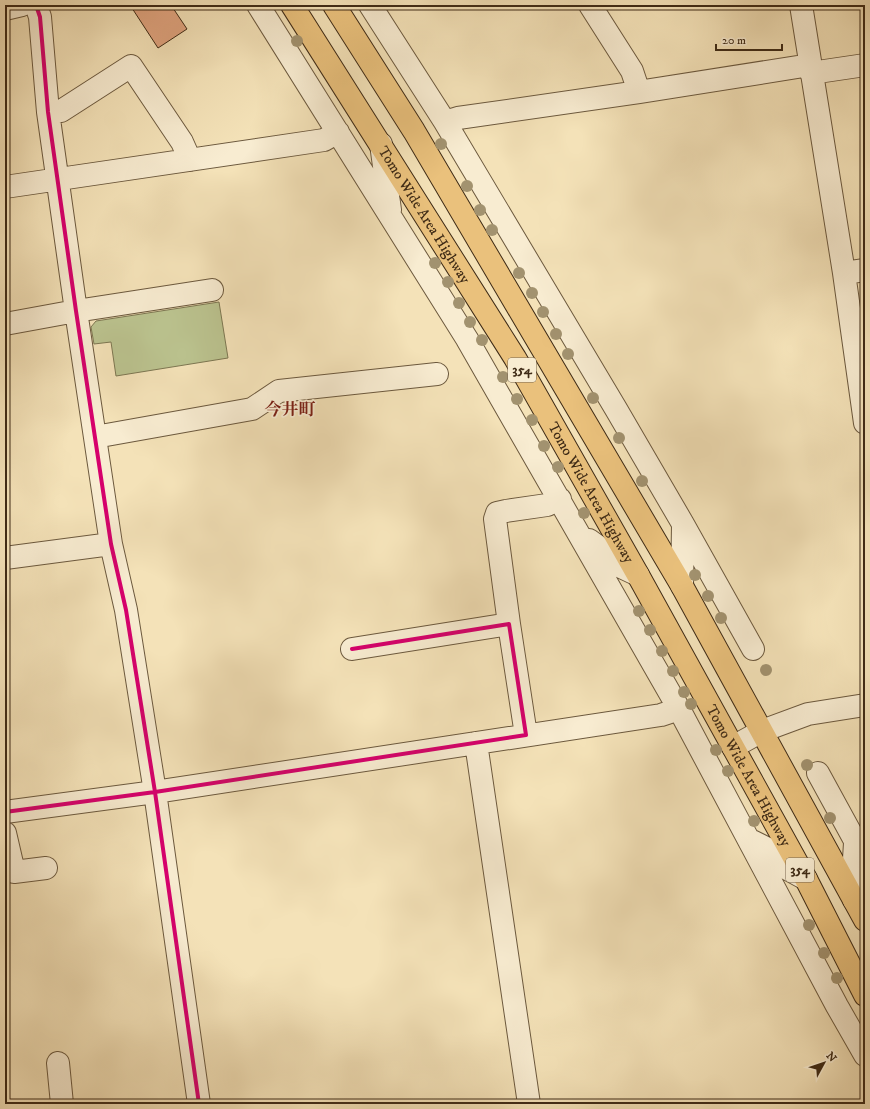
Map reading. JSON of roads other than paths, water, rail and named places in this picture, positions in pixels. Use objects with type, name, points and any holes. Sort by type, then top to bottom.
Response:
[{"type":"highway","name":"Tomo Wide Area Highway","points":[[292,5],[516,358],[733,746],[806,879],[864,992]]},
{"type":"highway","name":"Tomo Wide Area Highway","points":[[334,5],[414,131],[682,586],[865,920]]},
{"type":"street","points":[[5,9],[22,5]]},
{"type":"street","points":[[36,5],[40,17],[48,112],[76,311],[111,544],[126,610],[155,792],[199,1104]]},
{"type":"street","points":[[258,5],[467,339],[560,499],[679,709],[837,1006],[865,1055]]},
{"type":"street","points":[[353,5],[374,12],[445,122],[683,524],[753,649]]},
{"type":"street","points":[[590,5],[632,71],[640,92]]},
{"type":"street","points":[[801,5],[810,69],[861,369],[865,423]]},
{"type":"street","points":[[445,122],[458,118],[640,92],[810,69],[865,65]]},
{"type":"street","points":[[48,112],[61,111],[131,66],[182,142],[190,160]]},
{"type":"street","points":[[5,187],[324,140],[338,132]]},
{"type":"street","points":[[381,144],[391,217]]},
{"type":"street","points":[[844,273],[865,270]]},
{"type":"street","points":[[5,324],[76,311],[212,290]]},
{"type":"street","points":[[95,437],[252,409],[279,391],[437,374]]},
{"type":"street","points":[[526,735],[508,624],[495,519],[497,513],[506,510],[547,505],[560,499]]},
{"type":"street","points":[[682,586],[683,524]]},
{"type":"street","points":[[580,534],[596,545],[617,565],[638,575]]},
{"type":"street","points":[[5,558],[111,544]]},
{"type":"street","points":[[352,649],[508,624]]},
{"type":"street","points":[[5,812],[155,792],[661,715],[679,709]]},
{"type":"street","points":[[733,746],[762,731],[808,714],[864,709]]},
{"type":"street","points":[[476,743],[530,1104]]},
{"type":"street","points":[[818,773],[865,859]]},
{"type":"street","points":[[5,833],[14,872],[46,868]]},
{"type":"street","points":[[749,840],[770,850],[784,867],[806,879]]},
{"type":"street","points":[[854,900],[858,880],[854,859],[855,840]]},
{"type":"street","points":[[837,1006],[864,992]]},
{"type":"street","points":[[58,1063],[62,1104]]},
{"type":"district","name":"今井町","points":[[290,410]]}]
